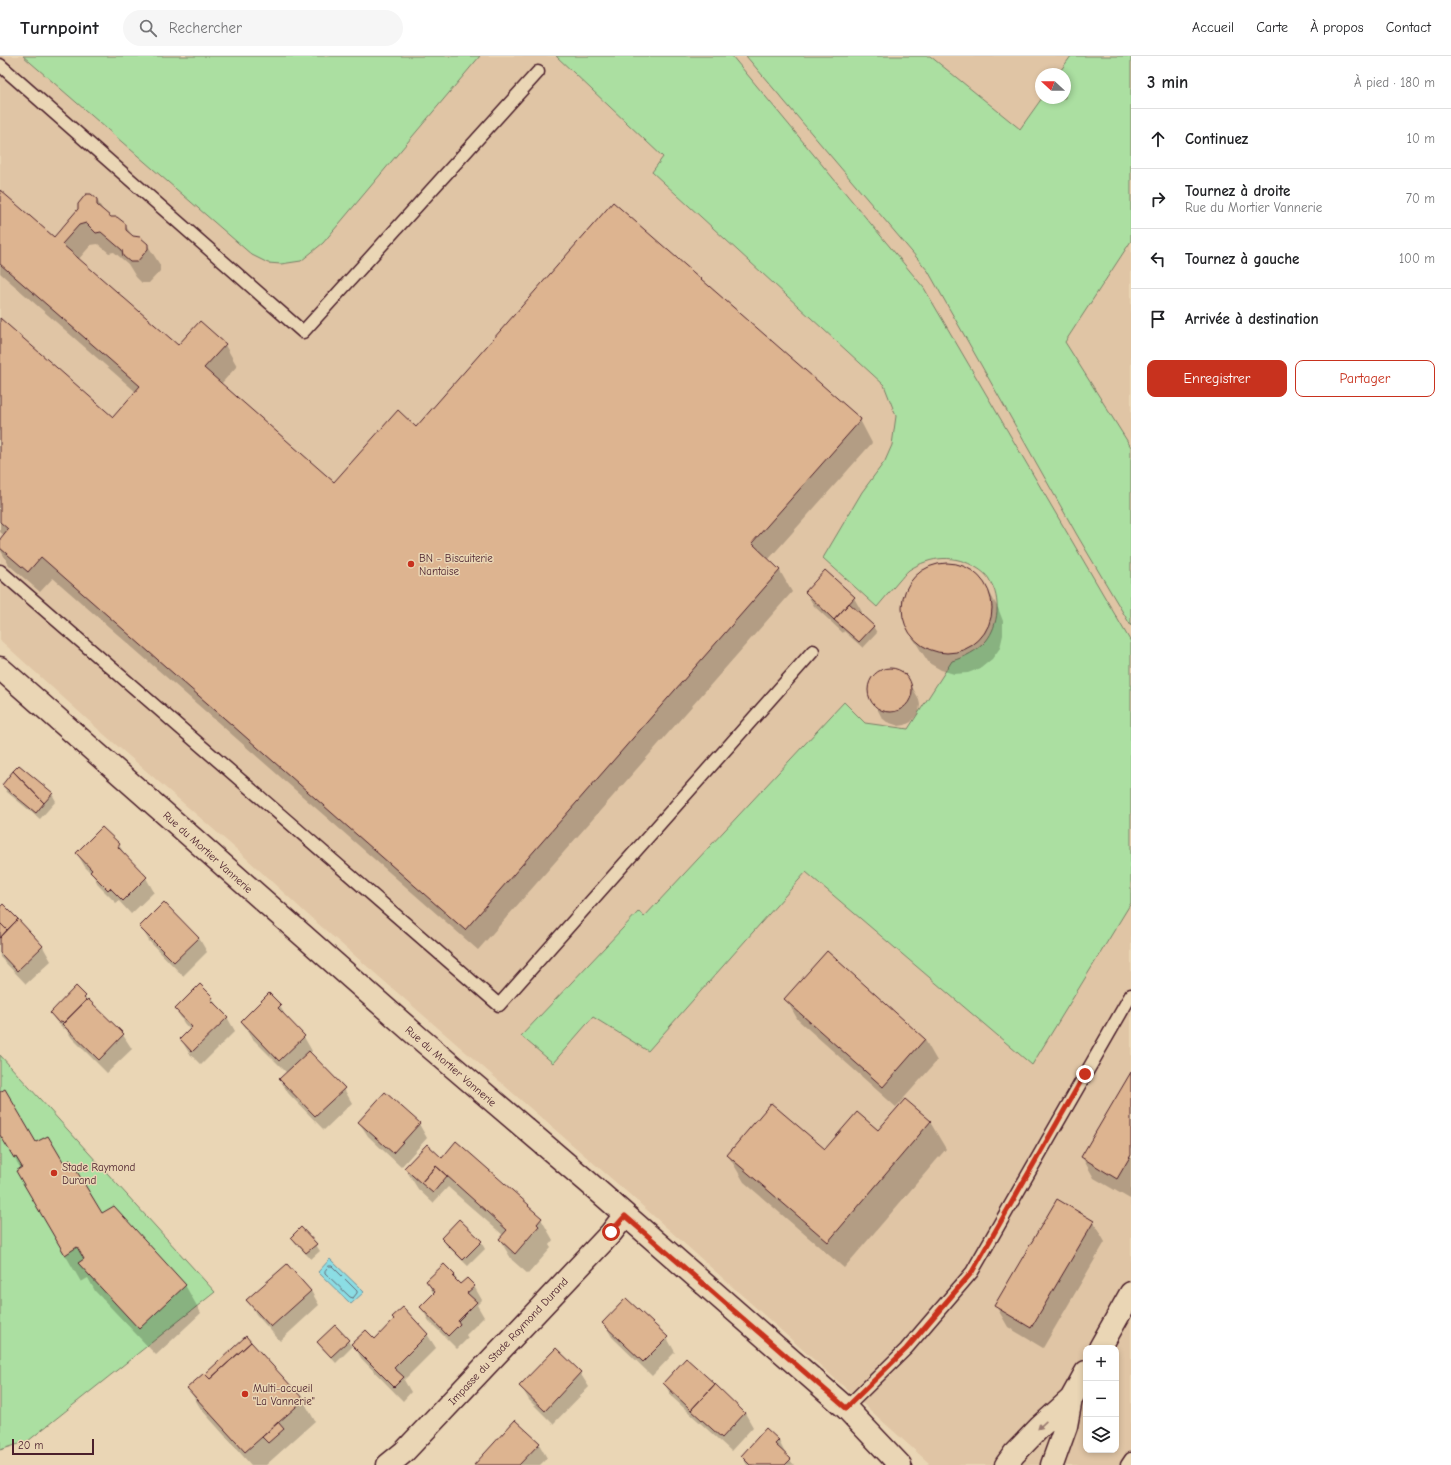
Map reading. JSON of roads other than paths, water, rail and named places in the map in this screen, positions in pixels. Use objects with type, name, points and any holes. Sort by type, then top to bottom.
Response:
[{"type":"street","name":"Rue du Mortier Vannerie","points":[[0,668],[405,1026],[846,1408],[900,1465]]},
{"type":"street","name":"Impasse du Stade Raymond Durand","points":[[403,1461],[625,1216]]},
{"type":"street","points":[[1102,1345],[1131,1293]]},
{"type":"street","points":[[1006,1465],[1014,1454],[1040,1427],[1071,1398],[1083,1377]]},
{"type":"street","points":[[1052,1465],[1066,1426],[1071,1398]]},
{"type":"lane","points":[[0,64],[303,332],[538,72]]},
{"type":"lane","points":[[0,571],[499,1005],[813,651]]},
{"type":"lane","points":[[846,1408],[906,1349],[972,1272],[1131,995]]},
{"type":"lane","points":[[1127,1465],[1131,1459]]},
{"type":"water","points":[[330,1259],[364,1292],[351,1304],[318,1272]]},
{"type":"place","name":"BN - Biscuiterie Nantaise","points":[[411,564]]},
{"type":"place","name":"Stade Raymond Durand","points":[[54,1173]]},
{"type":"place","name":"Multi-accueil \"La Vannerie\"","points":[[245,1394]]}]
